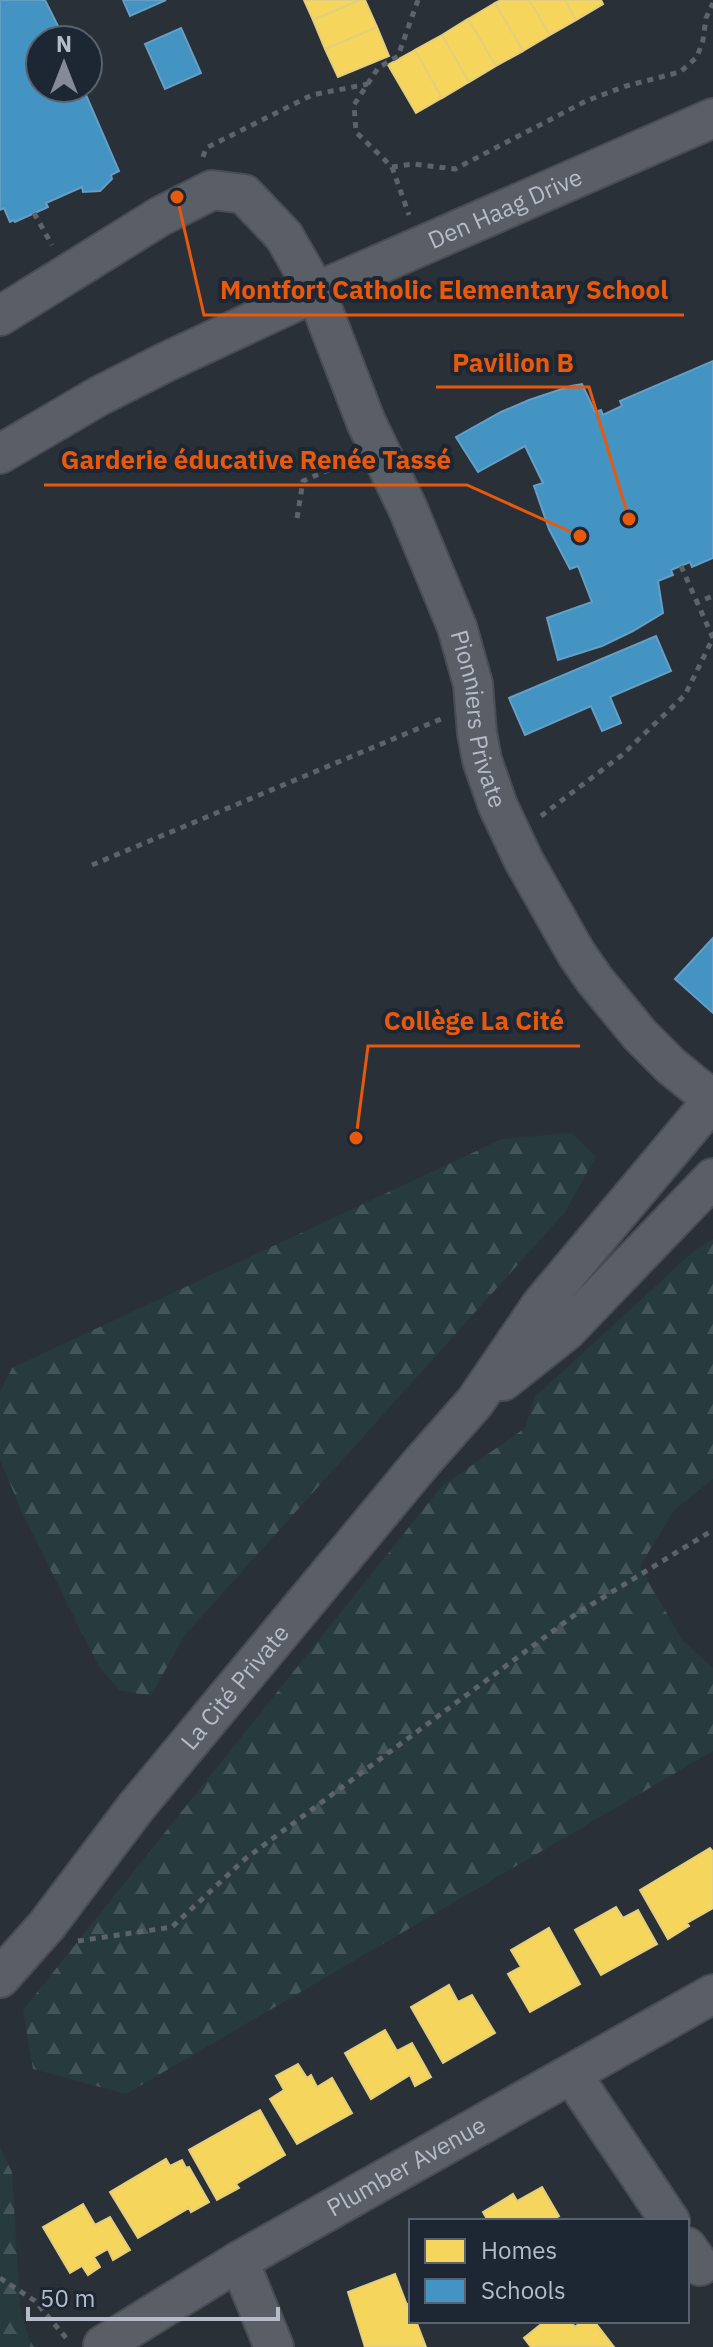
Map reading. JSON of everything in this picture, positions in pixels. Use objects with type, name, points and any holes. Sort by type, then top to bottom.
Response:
[{"type":"street","name":"Den Haag Drive","points":[[0,454],[135,377],[316,292],[713,118]]},
{"type":"street","name":"Pionniers Private","points":[[0,316],[159,217],[212,190],[244,194],[284,236],[316,292],[359,407],[408,509],[457,627],[473,684],[482,760],[498,806],[524,861],[594,979],[640,1035],[671,1066],[713,1100]]},
{"type":"street","name":"La Cité Private","points":[[0,1978],[47,1925],[146,1795],[475,1402],[541,1305],[713,1100]]},
{"type":"street","name":"La Cité Private","points":[[475,1402],[566,1331],[713,1178]]},
{"type":"street","name":"Plumber Avenue","points":[[103,2345],[239,2261],[713,1994]]},
{"type":"street","points":[[572,2075],[669,2219]]},
{"type":"street","points":[[239,2261],[274,2347]]},
{"type":"path","points":[[410,218],[392,167],[356,132],[354,105],[378,68],[398,56],[418,0]]},
{"type":"path","points":[[392,167],[413,164],[455,169],[586,101],[626,86],[680,72],[697,57],[706,18],[713,3]]},
{"type":"path","points":[[198,169],[206,148],[219,141],[312,95],[368,84]]},
{"type":"path","points":[[297,518],[303,481],[356,457]]},
{"type":"path","points":[[536,820],[622,755],[685,695],[713,638],[681,566]]},
{"type":"path","points":[[697,602],[713,596]]},
{"type":"path","points":[[92,865],[445,717]]},
{"type":"path","points":[[71,1942],[172,1927],[245,1859],[576,1614],[713,1530]]},
{"type":"path","points":[[0,2278],[35,2301],[67,2339],[103,2345]]},
{"type":"green space","points":[[571,1133],[596,1156],[565,1212],[184,1636],[151,1696],[119,1690],[98,1665],[23,1514],[0,1460],[0,1392],[12,1368],[502,1139]]},
{"type":"green space","points":[[713,1239],[713,1479],[674,1510],[640,1566],[682,1640],[713,1668],[713,1751],[126,2094],[33,2069],[23,2010],[441,1487],[525,1428],[535,1397],[695,1250]]},
{"type":"green space","points":[[0,2148],[12,2172],[20,2307],[34,2347],[0,2347]]},
{"type":"building: Homes","points":[[304,0],[360,0],[313,20]]},
{"type":"building: Homes","points":[[365,0],[377,27],[325,49],[313,20]]},
{"type":"building: Homes","points":[[501,0],[529,0],[550,35],[523,51],[495,3]]},
{"type":"building: Homes","points":[[529,0],[565,0],[576,20],[550,35]]},
{"type":"building: Homes","points":[[565,0],[601,0],[603,4],[576,20]]},
{"type":"building: Homes","points":[[495,3],[523,51],[496,66],[468,19]]},
{"type":"building: Homes","points":[[468,19],[496,66],[469,82],[442,35]]},
{"type":"building: Homes","points":[[377,27],[389,56],[338,77],[325,49]]},
{"type":"building: Homes","points":[[442,35],[469,82],[442,98],[415,50]]},
{"type":"building: Homes","points":[[415,50],[442,98],[416,113],[388,65]]},
{"type":"building: Homes","points":[[710,1848],[713,1852],[713,1908],[668,1939],[640,1890]]},
{"type":"building: Homes","points":[[616,1907],[623,1918],[638,1910],[657,1944],[601,1975],[575,1930]]},
{"type":"building: Homes","points":[[549,1928],[580,1984],[530,2012],[508,1974],[521,1967],[511,1950]]},
{"type":"building: Homes","points":[[449,1985],[458,2002],[472,1995],[495,2033],[443,2063],[411,2007]]},
{"type":"building: Homes","points":[[385,2030],[397,2051],[412,2043],[431,2077],[415,2086],[410,2075],[371,2099],[345,2053]]},
{"type":"building: Homes","points":[[298,2064],[307,2078],[311,2075],[317,2087],[332,2078],[352,2113],[297,2144],[270,2099],[284,2090],[276,2076]]},
{"type":"building: Homes","points":[[260,2110],[285,2155],[236,2184],[239,2188],[217,2200],[189,2150]]},
{"type":"building: Homes","points":[[166,2159],[170,2166],[182,2160],[186,2168],[189,2167],[209,2202],[191,2212],[189,2208],[138,2238],[110,2192]]},
{"type":"building: Homes","points":[[542,2187],[559,2216],[554,2219],[487,2219],[483,2212],[513,2194],[517,2201]]},
{"type":"building: Homes","points":[[83,2204],[95,2225],[110,2217],[130,2250],[113,2260],[108,2249],[94,2257],[100,2267],[88,2275],[82,2266],[70,2273],[43,2227]]},
{"type":"building: Homes","points":[[395,2274],[407,2305],[409,2303],[409,2323],[417,2323],[426,2347],[365,2347],[348,2292]]},
{"type":"building: Homes","points":[[543,2323],[572,2323],[575,2327],[580,2323],[596,2323],[614,2347],[531,2347],[524,2338]]},
{"type":"building: Schools","points":[[0,0],[45,0],[57,24],[24,24],[24,104],[90,104],[119,171],[111,175],[112,179],[100,191],[83,192],[82,187],[46,203],[48,207],[15,222],[10,222],[4,208],[0,210]]},
{"type":"building: Schools","points":[[123,0],[166,0],[130,16]]},
{"type":"building: Schools","points":[[181,28],[201,73],[165,89],[145,44]]},
{"type":"building: Schools","points":[[713,361],[713,558],[692,567],[690,562],[671,570],[673,575],[658,581],[663,613],[602,646],[558,660],[547,618],[592,602],[578,566],[570,569],[549,529],[534,486],[543,483],[525,446],[478,472],[456,437],[529,400],[582,384],[595,412],[601,410],[603,415],[622,406],[620,401]]},
{"type":"building: Schools","points":[[656,636],[671,671],[610,697],[621,723],[602,731],[591,706],[525,735],[509,698]]},
{"type":"building: Schools","points":[[713,938],[713,1013],[675,979]]},
{"type":"place","name":"Montfort Catholic Elementary School","points":[[177,197]]},
{"type":"place","name":"Pavilion B","points":[[629,519]]},
{"type":"place","name":"Garderie éducative Renée Tassé","points":[[580,536]]},
{"type":"place","name":"Collège La Cité","points":[[356,1138]]}]
